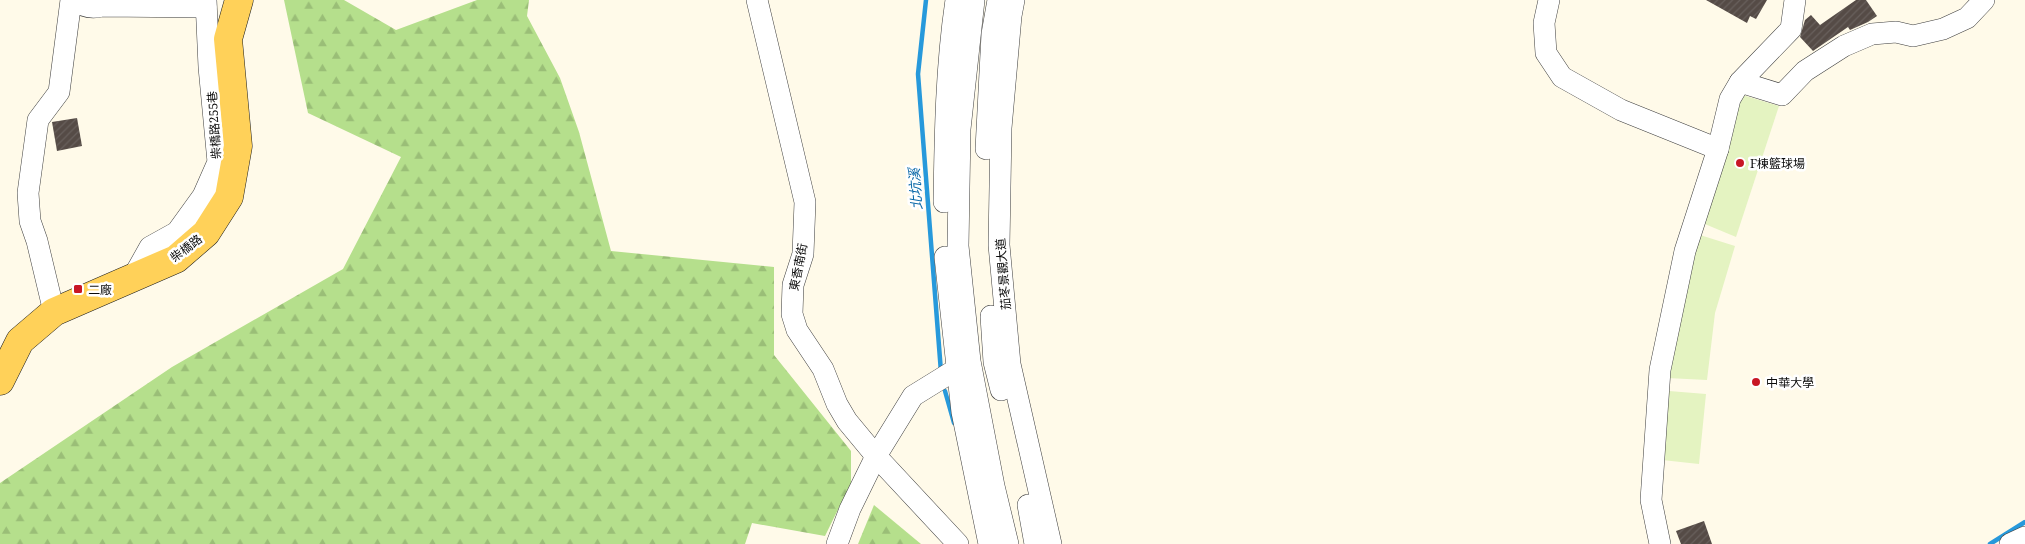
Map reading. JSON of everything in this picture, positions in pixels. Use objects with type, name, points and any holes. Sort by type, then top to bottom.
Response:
[{"type":"main road","name":"柴橋路","points":[[0,381],[20,341],[54,312],[176,259],[206,233],[229,197],[238,146],[228,39],[239,0]]},
{"type":"street","points":[[54,312],[30,220],[28,193],[38,120],[59,92],[72,0],[82,6],[94,8],[110,4],[206,4]]},
{"type":"street","name":"東香南街","points":[[758,0],[805,202],[803,254],[793,285],[792,314],[797,330],[823,369],[837,404],[847,421],[876,456],[958,544]]},
{"type":"street","points":[[956,0],[952,29],[945,130],[943,242],[964,365],[1008,544]]},
{"type":"street","points":[[974,0],[962,108],[958,246],[964,365],[962,412],[989,544]]},
{"type":"street","name":"茄苳景觀大道","points":[[998,0],[992,34],[986,126],[986,244],[1002,363],[1035,544]]},
{"type":"street","name":"茄苳景觀大道","points":[[1014,0],[1001,128],[999,245],[1002,363],[1051,544]]},
{"type":"street","points":[[1550,0],[1544,24],[1546,53],[1562,77],[1621,110],[1718,149]]},
{"type":"street","points":[[1660,544],[1651,500],[1660,370],[1685,251],[1718,149],[1730,99],[1740,82],[1791,29],[1795,0]]},
{"type":"street","points":[[1740,82],[1782,95],[1805,71],[1844,46],[1872,34],[1896,32],[1913,36],[1943,29],[1967,18],[1984,0]]},
{"type":"street","name":"柴橋路255巷","points":[[132,279],[150,247],[177,232],[202,196],[218,162],[209,66],[206,4]]},
{"type":"street","points":[[944,191],[962,108]]},
{"type":"street","points":[[838,544],[850,509],[876,456],[913,396],[964,365]]},
{"type":"street","points":[[2010,544],[2025,537]]},
{"type":"green space","points":[[284,0],[344,0],[396,30],[477,0],[529,0],[527,16],[560,78],[579,132],[611,251],[774,267],[774,355],[851,451],[851,483],[825,536],[752,523],[745,544],[0,544],[0,483],[172,367],[343,269],[401,157],[308,113]]},
{"type":"green space","name":"F棟籃球場","points":[[1739,94],[1779,106],[1736,237],[1700,222]]},
{"type":"green space","points":[[1700,235],[1735,246],[1715,313],[1707,380],[1667,378],[1679,306]]},
{"type":"green space","points":[[1669,391],[1706,394],[1699,464],[1662,460]]},
{"type":"green space","points":[[874,505],[921,544],[858,544]]},
{"type":"building","points":[[1706,0],[1767,0],[1756,19],[1750,16],[1747,23]]},
{"type":"building","points":[[1856,0],[1866,0],[1877,16],[1850,30],[1848,27],[1813,51],[1800,37],[1805,20],[1811,15],[1820,25]]},
{"type":"building","points":[[77,118],[82,146],[57,151],[52,122]]},
{"type":"building","points":[[1704,521],[1712,544],[1681,544],[1676,531]]},
{"type":"waterway","name":"北坑溪","points":[[926,0],[918,74],[941,372]]},
{"type":"waterway","name":"北坑溪","points":[[945,391],[954,423]]},
{"type":"waterway","points":[[1990,544],[2025,522]]},
{"type":"place","name":"F棟籃球場","points":[[1740,163]]},
{"type":"place","name":"二廠","points":[[78,289]]},
{"type":"place","name":"中華大學","points":[[1756,382]]}]
